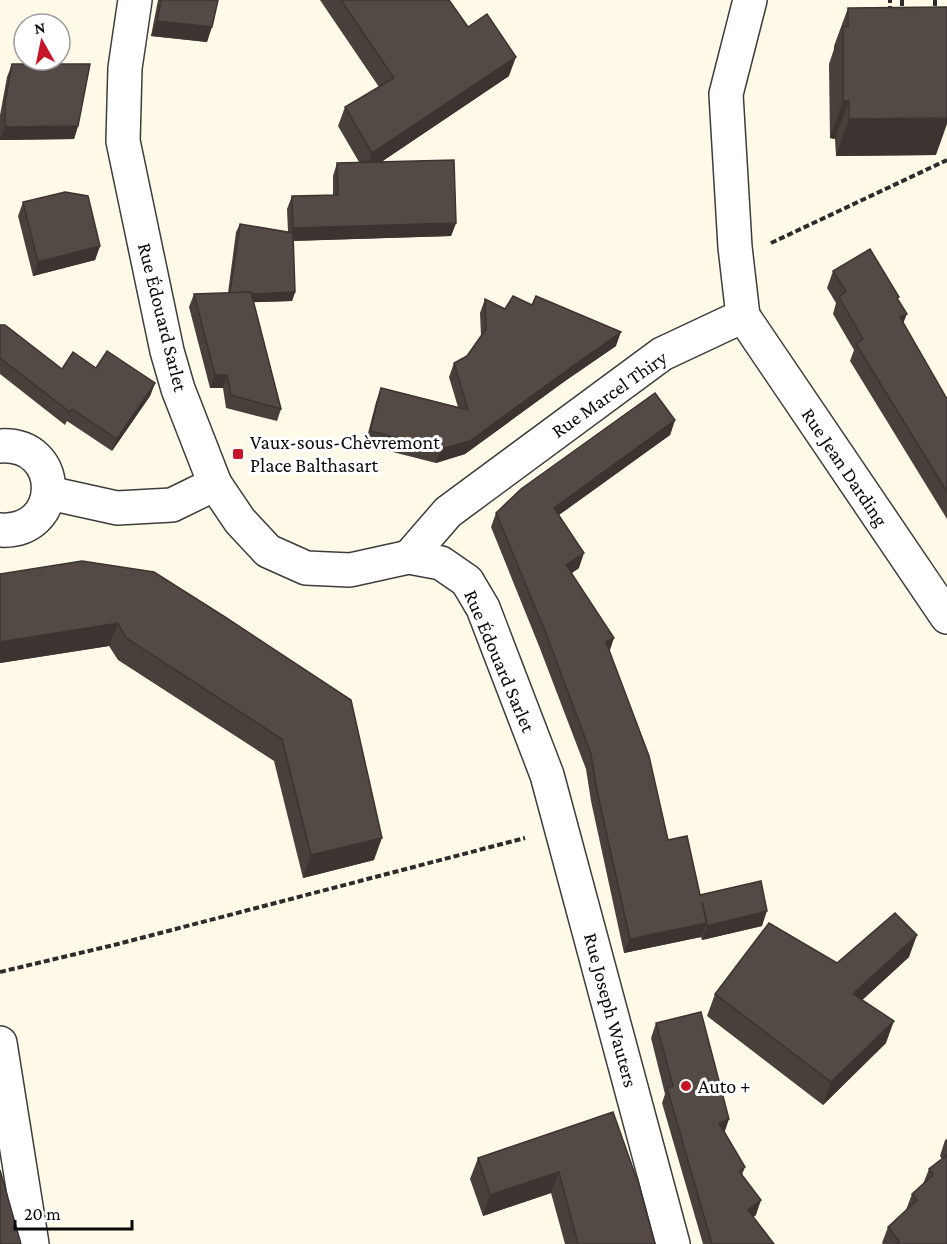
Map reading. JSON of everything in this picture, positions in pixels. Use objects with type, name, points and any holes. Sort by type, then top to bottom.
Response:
[{"type":"street","name":"Rue Édouard Sarlet","points":[[135,0],[125,68],[123,141],[167,351],[178,389],[215,484],[240,521],[268,551],[306,568],[350,570],[409,557],[441,563],[467,581],[483,608],[547,776]]},
{"type":"street","points":[[743,316],[735,248],[726,94],[750,0]]},
{"type":"street","name":"Rue Marcel Thiry","points":[[409,557],[448,513],[662,354],[743,316]]},
{"type":"street","name":"Rue Jean Darding","points":[[743,316],[947,617]]},
{"type":"street","points":[[0,446],[11,445],[36,456],[49,480],[49,493],[45,507],[37,518],[25,527],[0,530]]},
{"type":"street","points":[[49,493],[117,508],[172,505],[215,484]]},
{"type":"street","name":"Rue Joseph Wauters","points":[[547,776],[673,1244]]},
{"type":"street","points":[[0,1043],[32,1244]]},
{"type":"path","points":[[890,0],[890,24]]},
{"type":"path","points":[[902,0],[902,16]]},
{"type":"path","points":[[935,0],[936,22]]},
{"type":"path","points":[[735,248],[766,245],[947,160]]},
{"type":"path","points":[[0,972],[118,944],[562,828]]},
{"type":"building","points":[[161,0],[218,0],[212,27],[157,21]]},
{"type":"building","points":[[341,0],[449,0],[468,27],[487,14],[516,57],[372,153],[345,107],[394,78]]},
{"type":"building","points":[[947,7],[947,118],[849,119],[849,101],[843,101],[843,27],[848,27],[848,8]]},
{"type":"building","points":[[12,64],[12,72],[72,72],[72,64],[90,64],[78,126],[5,127],[5,102]]},
{"type":"building","points":[[454,160],[456,223],[293,228],[292,196],[338,195],[337,163]]},
{"type":"building","points":[[65,192],[88,196],[100,246],[38,262],[23,202]]},
{"type":"building","points":[[240,224],[293,233],[295,292],[230,293]]},
{"type":"building","points":[[870,249],[907,314],[900,317],[947,399],[947,492],[856,344],[863,339],[839,297],[846,291],[833,271]]},
{"type":"building","points":[[251,292],[281,409],[231,395],[227,375],[215,375],[194,294]]},
{"type":"building","points":[[513,296],[532,305],[536,296],[621,332],[470,441],[441,449],[370,431],[381,388],[468,410],[454,363],[467,356],[486,329],[485,299],[505,309]]},
{"type":"building","points":[[0,325],[5,325],[62,369],[73,352],[96,368],[107,351],[155,383],[117,439],[72,409],[70,412],[0,358]]},
{"type":"building","points":[[655,393],[675,420],[554,508],[584,553],[566,565],[614,638],[606,642],[649,756],[668,840],[687,836],[700,895],[761,881],[767,911],[707,926],[706,923],[630,939],[591,754],[545,631],[496,513],[521,489]]},
{"type":"building","points":[[82,561],[154,572],[351,700],[382,838],[311,855],[282,739],[126,638],[118,623],[0,642],[0,574]]},
{"type":"building","points":[[895,913],[917,935],[853,994],[894,1021],[831,1082],[715,994],[769,923],[837,963]]},
{"type":"building","points":[[701,1012],[729,1119],[719,1123],[745,1167],[739,1171],[761,1200],[748,1210],[774,1244],[712,1244],[667,1088],[673,1086],[656,1023]]},
{"type":"building","points":[[613,1112],[637,1177],[655,1244],[578,1244],[559,1172],[490,1195],[478,1158]]},
{"type":"building","points":[[947,1155],[947,1244],[896,1244],[899,1241],[888,1227],[917,1200],[912,1194],[933,1175],[929,1169]]},
{"type":"building","points":[[0,1170],[17,1230],[21,1244],[0,1244]]},
{"type":"place","name":"Vaux-sous-Chèvremont Place Balthasart","points":[[238,454]]},
{"type":"place","name":"Auto +","points":[[686,1086]]}]
